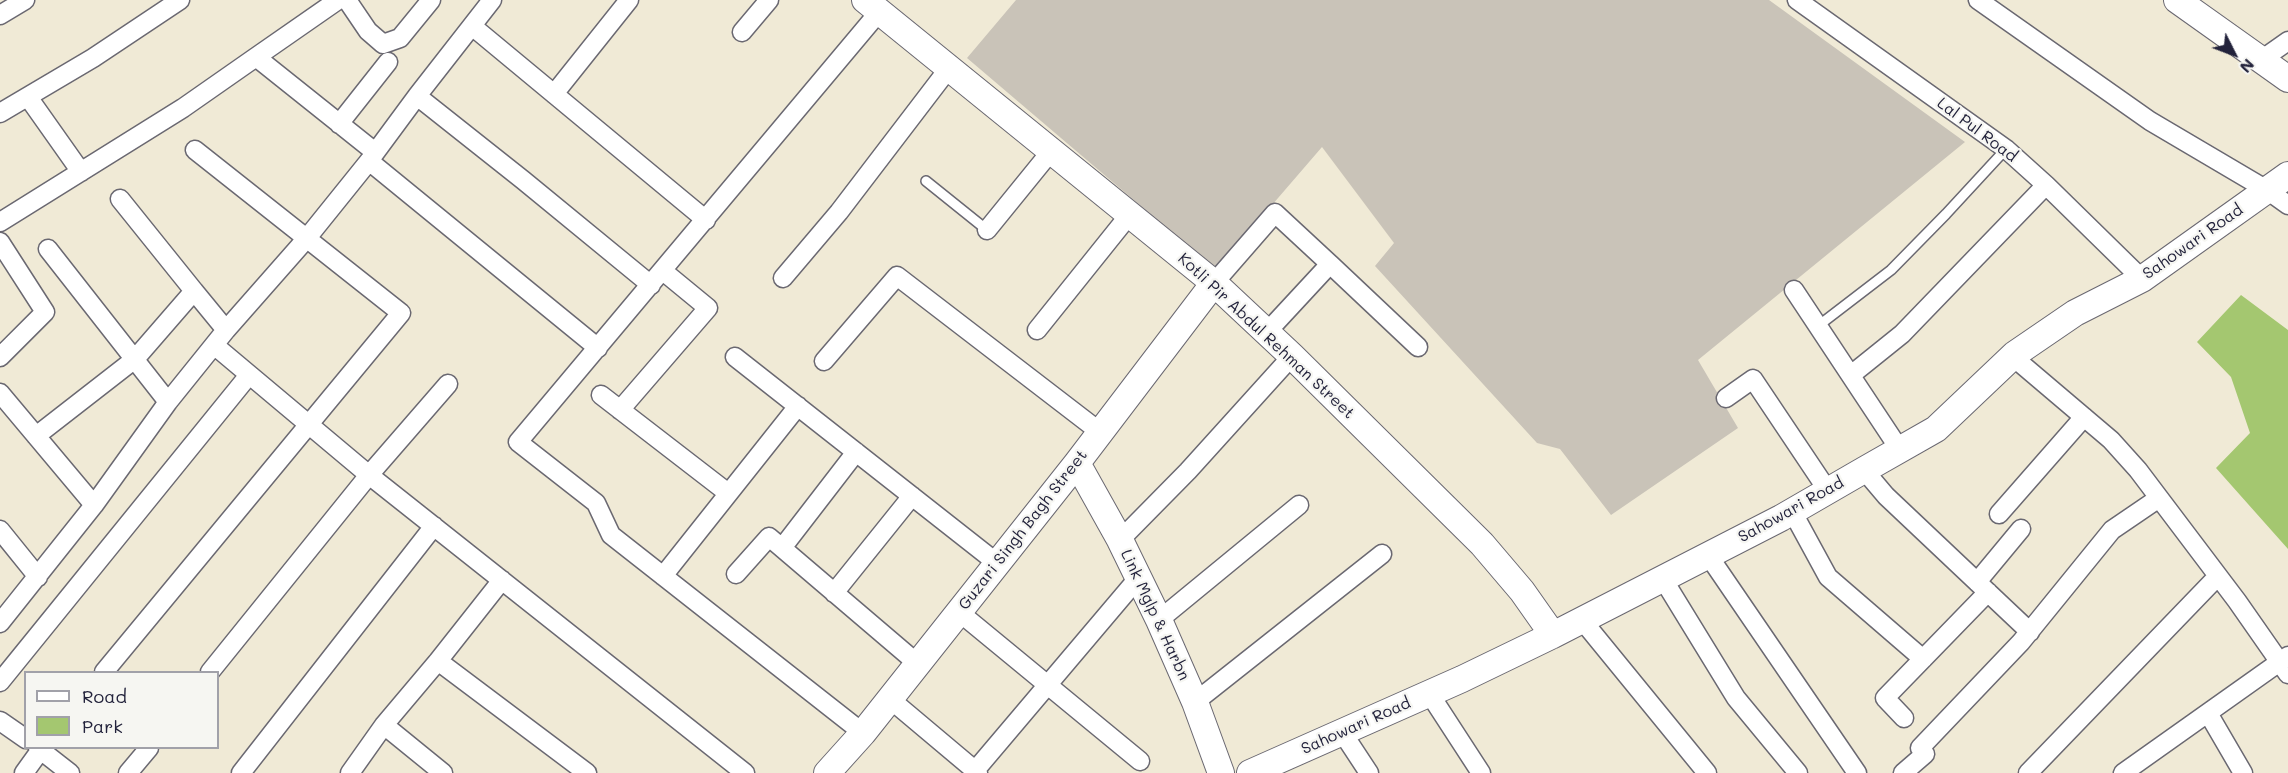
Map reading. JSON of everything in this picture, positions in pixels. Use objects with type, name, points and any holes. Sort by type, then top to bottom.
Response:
[{"type":"street","points":[[0,15],[25,0]]},
{"type":"street","points":[[0,113],[93,58],[180,0]]},
{"type":"street","points":[[0,222],[183,108],[338,0]]},
{"type":"street","points":[[347,0],[368,31],[383,44],[400,38],[431,0]]},
{"type":"street","points":[[0,623],[94,506],[168,402],[226,330],[307,238],[492,0]]},
{"type":"street","points":[[554,94],[629,0]]},
{"type":"street","points":[[742,32],[769,0]]},
{"type":"street","name":"Lal Pul Road","points":[[1797,0],[2006,149],[2142,279]]},
{"type":"street","points":[[1978,0],[2150,121],[2267,190],[2288,205]]},
{"type":"street","points":[[2192,4],[2288,80]]},
{"type":"street","points":[[862,733],[611,535],[596,503],[518,442],[705,220],[872,6]]},
{"type":"street","name":"Kotli Pir Abdul Rehman Street","points":[[872,6],[1214,282],[1482,544],[1522,591],[1553,635]]},
{"type":"street","points":[[472,26],[705,220]]},
{"type":"street","points":[[2261,60],[2288,41]]},
{"type":"street","points":[[256,57],[339,124],[372,156],[598,348]]},
{"type":"street","points":[[339,124],[388,62]]},
{"type":"street","points":[[783,278],[839,212],[949,68]]},
{"type":"street","points":[[417,96],[651,285]]},
{"type":"street","points":[[28,97],[81,172]]},
{"type":"street","points":[[105,671],[401,313],[195,150]]},
{"type":"street","points":[[987,230],[1052,150]]},
{"type":"street","name":"Sahowari Road","points":[[1250,773],[1430,693],[1553,635],[1792,511],[1900,450],[1936,429],[2012,356],[2075,313],[2142,279],[2288,175]]},
{"type":"street","points":[[1851,375],[1902,334],[2046,185]]},
{"type":"street","points":[[120,199],[226,330]]},
{"type":"street","points":[[1214,282],[1275,213],[1418,347]]},
{"type":"street","points":[[1037,330],[1130,214]]},
{"type":"street","points":[[0,242],[45,312],[0,357]]},
{"type":"street","points":[[48,249],[168,402]]},
{"type":"street","points":[[1267,332],[1330,264]]},
{"type":"street","points":[[620,410],[708,308],[663,271]]},
{"type":"street","points":[[824,361],[897,276],[1100,432]]},
{"type":"street","name":"Guzari Singh Bagh Street","points":[[827,773],[890,699],[1077,463],[1214,282]]},
{"type":"street","points":[[1794,290],[1900,450]]},
{"type":"street","points":[[36,436],[135,359],[194,291]]},
{"type":"street","points":[[214,345],[369,475],[745,773]]},
{"type":"street","points":[[1120,540],[1188,471],[1292,356]]},
{"type":"street","points":[[2012,356],[2111,440],[2138,470],[2285,664],[2208,713],[2124,773]]},
{"type":"street","points":[[735,357],[997,563]]},
{"type":"street","points":[[0,682],[249,375]]},
{"type":"street","points":[[1726,398],[1753,379],[1828,491]]},
{"type":"street","points":[[211,671],[369,475],[448,384]]},
{"type":"street","points":[[0,393],[94,506]]},
{"type":"street","points":[[601,395],[728,493]]},
{"type":"street","points":[[663,576],[798,406]]},
{"type":"street","points":[[1999,514],[2084,417]]},
{"type":"street","points":[[782,548],[856,452]]},
{"type":"street","name":"Link Mglp & Harbn","points":[[1077,463],[1120,540],[1159,620],[1195,702],[1221,773]]},
{"type":"street","points":[[1864,470],[1886,496],[2030,632]]},
{"type":"street","points":[[834,593],[912,496]]},
{"type":"street","points":[[1903,773],[1925,754],[1920,748],[1964,705],[2030,632],[2112,530],[2159,498]]},
{"type":"street","points":[[1159,620],[1299,505]]},
{"type":"street","points":[[1792,511],[1828,577],[1923,659]]},
{"type":"street","points":[[241,773],[434,525]]},
{"type":"street","points":[[1904,718],[1885,698],[1923,659],[1983,587],[2021,529]]},
{"type":"street","points":[[0,530],[38,577]]},
{"type":"street","points":[[736,574],[769,537],[918,664]]},
{"type":"street","points":[[1195,702],[1382,554]]},
{"type":"street","points":[[1708,555],[1857,773]]},
{"type":"street","points":[[2028,773],[2218,576]]},
{"type":"street","points":[[890,699],[975,772],[1139,577]]},
{"type":"street","points":[[1663,579],[1736,698],[1797,773]]},
{"type":"street","points":[[350,773],[384,725],[438,662],[502,580]]},
{"type":"street","points":[[958,612],[1140,761]]},
{"type":"street","points":[[1582,620],[1707,773]]},
{"type":"street","points":[[438,662],[587,773]]},
{"type":"street","points":[[1430,693],[1481,773]]},
{"type":"street","points":[[2208,713],[2243,773]]},
{"type":"street","points":[[0,721],[24,738]]},
{"type":"street","points":[[384,725],[443,773]]},
{"type":"street","points":[[1342,732],[1369,773]]},
{"type":"street","points":[[24,773],[39,749]]},
{"type":"street","points":[[41,749],[70,773]]},
{"type":"street","points":[[128,773],[147,749]]},
{"type":"lane","points":[[1818,326],[1891,270],[2006,149]]},
{"type":"lane","points":[[926,181],[987,230]]},
{"type":"shaded area","points":[[1016,0],[1769,0],[1965,142],[1698,360],[1738,428],[1611,515],[1560,449],[1537,443],[1375,266],[1394,243],[1322,147],[1216,270],[967,58]]},
{"type":"green space","points":[[2241,295],[2288,330],[2288,549],[2216,468],[2250,433],[2231,377],[2197,342]]}]
